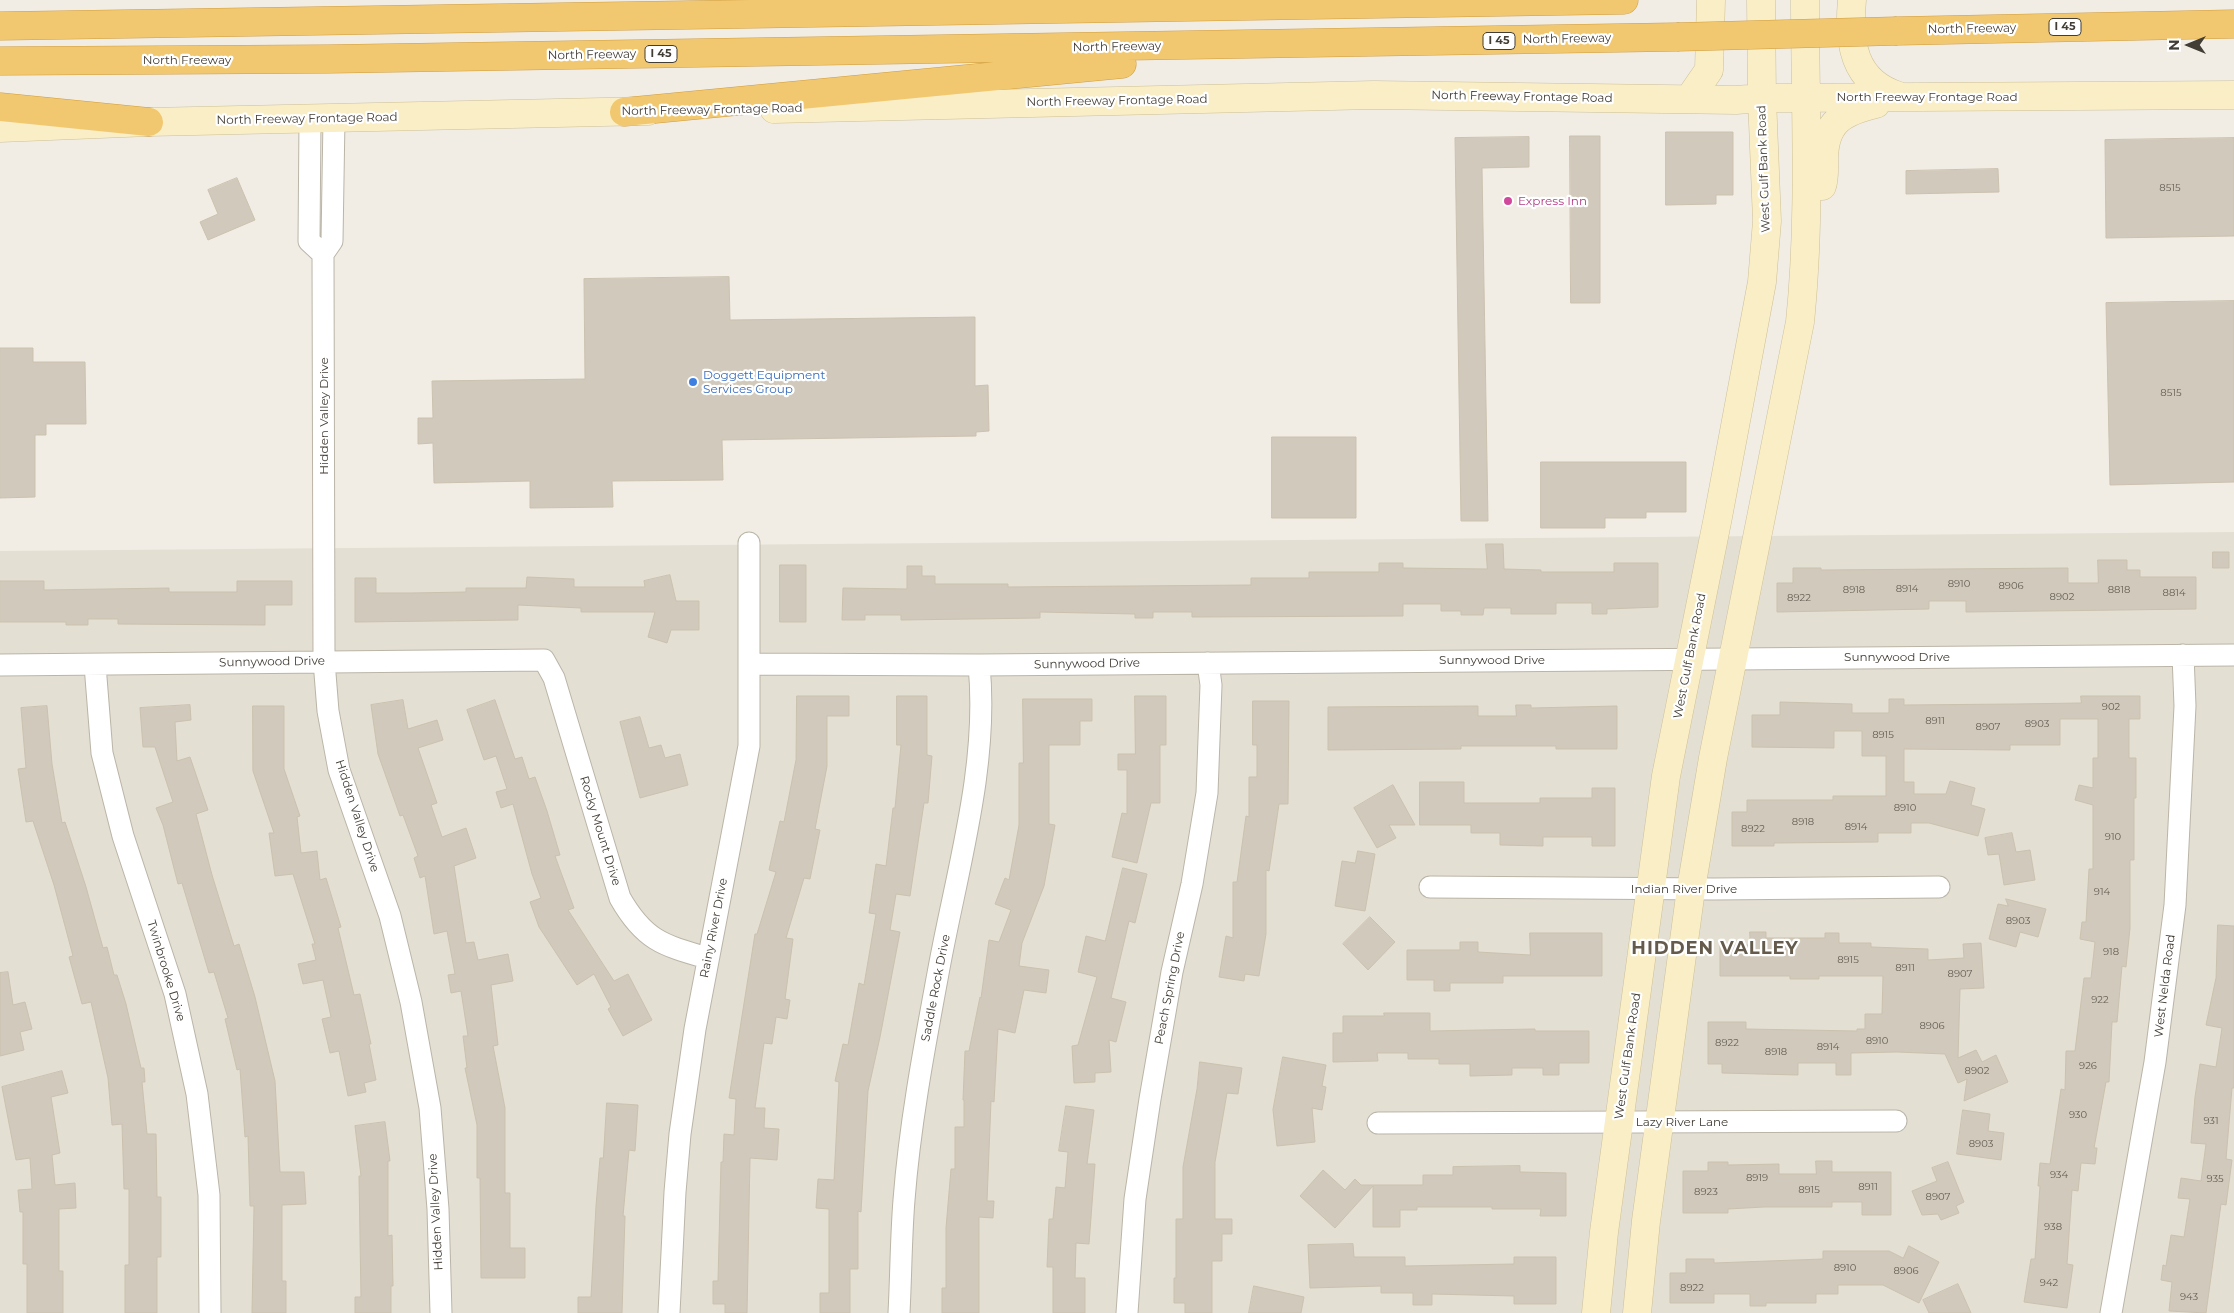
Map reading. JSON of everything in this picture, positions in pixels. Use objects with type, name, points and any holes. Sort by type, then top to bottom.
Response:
[{"type":"highway","points":[[0,26],[1624,0]]},
{"type":"highway","name":"North Freeway","points":[[0,61],[358,59],[1322,44],[2234,24]]},
{"type":"highway","points":[[624,112],[1322,44]]},
{"type":"highway","points":[[0,106],[150,122]]},
{"type":"main road","points":[[1690,98],[1710,70],[1711,0]]},
{"type":"main road","name":"West Gulf Bank Road","points":[[1596,1313],[1604,1232],[1666,776],[1747,368],[1762,282],[1767,221],[1762,98],[1761,0]]},
{"type":"main road","points":[[1638,1313],[1646,1221],[1691,889],[1713,758],[1800,322],[1804,285],[1806,214],[1805,0]]},
{"type":"main road","points":[[1852,0],[1850,18],[1855,54],[1859,65],[1865,75],[1876,86],[1901,97]]},
{"type":"main road","name":"North Freeway Frontage Road","points":[[0,128],[150,122],[1374,95],[1736,100],[1762,98],[2234,95]]},
{"type":"main road","points":[[1806,214],[1823,184],[1825,145],[1833,124],[1853,110],[1901,97]]},
{"type":"main road","points":[[1747,368],[1791,373]]},
{"type":"street","name":"Hidden Valley Drive","points":[[322,119],[309,241],[323,254],[324,661],[328,711],[339,770],[390,916],[411,1002],[430,1108],[438,1209],[441,1313]]},
{"type":"street","name":"Rainy River Drive","points":[[669,1313],[674,1201],[680,1134],[707,958],[750,746],[748,543]]},
{"type":"street","name":"West Nelda Road","points":[[2111,1313],[2155,1062],[2175,905],[2185,706],[2183,655]]},
{"type":"street","name":"Sunnywood Drive","points":[[750,664],[979,665],[2234,655]]},
{"type":"street","name":"Sunnywood Drive","points":[[0,665],[544,660]]},
{"type":"street","name":"Rocky Mount Drive","points":[[544,660],[554,678],[620,898],[640,927],[653,939],[674,949],[707,958]]},
{"type":"street","name":"Peach Spring Drive","points":[[1127,1313],[1135,1198],[1150,1100],[1172,972],[1192,884],[1207,793],[1211,685],[1208,663]]},
{"type":"street","name":"Twinbrooke Drive","points":[[95,664],[102,753],[123,836],[175,994],[197,1094],[209,1195],[210,1313]]},
{"type":"street","name":"Saddle Rock Drive","points":[[899,1313],[904,1200],[912,1123],[939,966],[976,778],[981,687],[979,665]]},
{"type":"street","name":"Indian River Drive","points":[[1430,887],[1650,889],[1939,887]]},
{"type":"street","name":"Lazy River Lane","points":[[1378,1123],[1896,1120]]},
{"type":"shaded area","name":"HIDDEN VALLEY","points":[[2234,532],[2234,1313],[0,1313],[0,551]]},
{"type":"building","points":[[1666,132],[1733,132],[1733,195],[1716,195],[1716,204],[1666,205]]},
{"type":"building","points":[[1570,136],[1600,136],[1600,303],[1571,303]]},
{"type":"building","points":[[1529,137],[1529,167],[1482,168],[1488,521],[1461,521],[1455,138]]},
{"type":"building","points":[[2234,138],[2234,236],[2106,238],[2105,140]]},
{"type":"building","points":[[1998,169],[1999,192],[1906,194],[1906,171]]},
{"type":"building","points":[[237,178],[255,220],[208,240],[200,222],[218,214],[208,190]]},
{"type":"building","points":[[729,277],[730,320],[975,317],[975,386],[988,385],[989,431],[976,432],[976,436],[722,440],[723,480],[612,481],[613,507],[530,508],[530,481],[434,483],[433,443],[418,444],[418,418],[433,418],[432,381],[585,379],[584,279]]},
{"type":"building","points":[[2234,301],[2234,482],[2110,485],[2106,303]]},
{"type":"building","points":[[0,348],[33,348],[33,362],[85,362],[86,424],[46,424],[46,435],[35,435],[35,497],[0,498]]},
{"type":"building","points":[[1272,437],[1356,437],[1356,518],[1272,518]]},
{"type":"building","points":[[1541,462],[1686,462],[1686,512],[1646,512],[1646,518],[1605,518],[1605,528],[1541,528]]},
{"type":"building","points":[[1486,544],[1503,544],[1504,569],[1541,570],[1541,572],[1614,572],[1614,563],[1658,563],[1658,607],[1607,609],[1607,614],[1592,614],[1592,603],[1556,603],[1556,614],[1511,614],[1511,608],[1484,608],[1483,615],[1461,615],[1461,611],[1441,611],[1441,604],[1403,604],[1403,616],[1192,617],[1192,612],[1153,612],[1153,618],[1135,618],[1135,614],[1040,612],[1040,618],[901,620],[901,615],[865,615],[865,620],[842,620],[843,588],[907,589],[907,566],[922,566],[922,576],[935,576],[935,584],[1008,584],[1008,587],[1251,585],[1251,578],[1309,578],[1309,572],[1379,572],[1379,563],[1403,563],[1403,568],[1487,569]]},
{"type":"building","points":[[2213,552],[2229,552],[2229,568],[2213,568]]},
{"type":"building","points":[[2098,560],[2127,560],[2127,570],[2140,570],[2140,577],[2196,577],[2196,609],[1966,612],[1966,601],[1929,601],[1929,609],[1777,612],[1777,583],[1793,583],[1793,568],[1821,568],[1821,570],[2068,568],[2068,583],[2098,583]]},
{"type":"building","points":[[780,565],[806,565],[806,622],[780,622]]},
{"type":"building","points":[[670,575],[676,601],[699,601],[699,630],[671,630],[667,643],[648,637],[655,612],[581,612],[581,608],[518,605],[518,620],[355,622],[355,578],[376,578],[376,593],[411,593],[466,592],[466,588],[526,588],[527,577],[574,579],[574,587],[645,587],[644,581]]},
{"type":"building","points":[[0,581],[44,581],[44,590],[169,588],[169,592],[237,592],[237,581],[292,581],[292,605],[265,605],[265,625],[118,624],[118,619],[88,619],[88,625],[66,625],[66,622],[0,622]]},
{"type":"building","points":[[797,696],[849,696],[849,716],[827,716],[827,766],[815,829],[820,830],[810,879],[804,878],[786,938],[793,939],[785,999],[790,1000],[787,1019],[776,1017],[772,1044],[764,1043],[755,1108],[765,1108],[764,1128],[779,1129],[777,1160],[750,1158],[747,1313],[725,1313],[725,1304],[713,1304],[713,1281],[718,1281],[721,1162],[723,1162],[724,1134],[734,1135],[736,1099],[729,1098],[755,934],[757,934],[776,872],[769,870],[780,821],[784,822],[796,760]]},
{"type":"building","points":[[897,696],[927,696],[927,755],[932,756],[928,803],[924,803],[910,896],[896,894],[890,930],[900,932],[868,1091],[861,1212],[858,1211],[858,1269],[850,1269],[850,1313],[820,1313],[820,1293],[829,1293],[829,1209],[816,1208],[818,1179],[834,1180],[839,1082],[835,1081],[843,1044],[848,1045],[859,983],[864,985],[876,914],[869,913],[876,864],[886,866],[893,808],[895,808],[901,745],[897,745]]},
{"type":"building","points":[[1135,696],[1166,696],[1166,745],[1160,745],[1160,803],[1151,803],[1137,863],[1112,857],[1122,813],[1127,814],[1127,770],[1118,770],[1118,754],[1135,754]]},
{"type":"building","points":[[2081,696],[2140,696],[2140,719],[2129,719],[2129,758],[2136,758],[2136,798],[2134,798],[2134,860],[2130,860],[2130,928],[2126,967],[2122,966],[2117,1022],[2112,1022],[2109,1082],[2106,1082],[2094,1148],[2097,1148],[2095,1164],[2081,1163],[2078,1191],[2072,1190],[2067,1264],[2073,1265],[2067,1308],[2024,1302],[2031,1259],[2035,1259],[2040,1163],[2050,1164],[2061,1089],[2065,1090],[2066,1051],[2075,1051],[2084,978],[2091,978],[2095,942],[2080,939],[2082,922],[2086,922],[2089,869],[2093,869],[2093,805],[2075,800],[2079,785],[2093,788],[2093,758],[2098,758],[2098,719],[2060,719],[2060,745],[2010,745],[2010,750],[1904,749],[1904,782],[1914,782],[1914,794],[1946,794],[1950,781],[1975,788],[1971,805],[1985,809],[1978,836],[1929,823],[1911,823],[1911,833],[1878,833],[1878,842],[1774,843],[1774,846],[1732,846],[1732,812],[1747,812],[1747,800],[1833,800],[1833,796],[1886,796],[1886,756],[1862,756],[1862,731],[1834,731],[1834,748],[1752,747],[1752,715],[1780,715],[1780,702],[1852,704],[1852,713],[1889,713],[1889,699],[1904,699],[1904,705],[2081,703]]},
{"type":"building","points":[[1023,699],[1092,699],[1092,721],[1080,721],[1080,745],[1049,745],[1049,824],[1055,825],[1044,886],[1022,943],[1019,966],[1049,970],[1046,993],[1024,990],[1015,1033],[998,1029],[994,1102],[991,1101],[987,1201],[994,1201],[993,1218],[979,1217],[979,1313],[942,1313],[942,1288],[946,1288],[946,1228],[951,1169],[955,1169],[955,1127],[964,1127],[965,1051],[969,1051],[981,998],[989,940],[999,942],[1011,910],[995,904],[1005,878],[1009,880],[1019,825],[1019,763],[1023,763]]},
{"type":"building","points":[[403,700],[408,729],[437,720],[443,740],[418,748],[437,803],[431,805],[442,837],[466,828],[476,858],[454,866],[466,943],[474,942],[478,960],[508,954],[513,981],[491,985],[498,1045],[493,1046],[505,1108],[505,1193],[510,1193],[510,1248],[525,1248],[525,1278],[481,1278],[480,1178],[477,1178],[477,1125],[465,1068],[467,1068],[463,1036],[468,1036],[461,991],[451,993],[448,975],[455,974],[447,931],[434,934],[425,876],[420,878],[414,858],[418,856],[403,815],[400,816],[378,754],[371,705]]},
{"type":"building","points":[[495,700],[515,759],[522,757],[529,779],[535,777],[547,811],[560,855],[555,856],[574,908],[568,910],[614,981],[628,974],[652,1020],[623,1036],[608,1009],[611,1007],[594,974],[577,985],[539,927],[530,902],[541,898],[532,874],[513,804],[501,808],[496,792],[507,789],[496,756],[484,760],[467,710]]},
{"type":"building","points":[[1253,701],[1289,701],[1288,804],[1279,804],[1269,871],[1266,870],[1266,934],[1259,976],[1245,974],[1244,981],[1219,977],[1226,936],[1233,938],[1233,882],[1237,882],[1246,816],[1249,817],[1249,777],[1257,777],[1257,745],[1253,745]]},
{"type":"building","points":[[190,705],[191,720],[175,722],[177,761],[190,757],[208,810],[196,814],[234,946],[239,944],[255,997],[275,1081],[280,1172],[304,1172],[306,1204],[282,1205],[282,1281],[286,1281],[286,1313],[252,1313],[254,1206],[250,1206],[248,1136],[245,1137],[240,1069],[237,1070],[225,1019],[228,1018],[214,972],[209,973],[182,883],[178,884],[163,825],[156,808],[173,802],[155,747],[143,747],[140,708]]},
{"type":"building","points":[[1516,705],[1531,705],[1531,708],[1617,706],[1617,749],[1556,749],[1556,746],[1461,746],[1461,749],[1328,750],[1328,707],[1478,706],[1478,716],[1516,716]]},
{"type":"building","points":[[47,706],[52,764],[62,823],[65,822],[103,948],[107,947],[114,975],[117,975],[126,1004],[141,1068],[144,1068],[145,1082],[142,1082],[147,1134],[156,1134],[157,1197],[161,1197],[161,1257],[157,1257],[157,1313],[125,1313],[125,1265],[129,1265],[129,1189],[124,1189],[122,1124],[112,1125],[108,1078],[91,1002],[82,1004],[69,957],[73,956],[54,885],[33,821],[26,822],[18,769],[26,768],[21,708]]},
{"type":"building","points":[[253,706],[284,706],[284,769],[300,816],[297,817],[301,853],[317,851],[320,880],[326,878],[341,927],[338,928],[354,995],[360,994],[371,1044],[369,1044],[376,1080],[364,1083],[366,1092],[348,1096],[339,1051],[330,1053],[322,1019],[331,1017],[323,980],[303,984],[298,964],[316,960],[312,944],[315,944],[293,874],[275,876],[269,833],[274,833],[253,771]]},
{"type":"building","points":[[640,717],[649,748],[661,745],[665,758],[680,754],[688,785],[640,798],[620,722]]},
{"type":"building","points":[[1420,782],[1464,782],[1464,803],[1540,803],[1540,798],[1592,798],[1592,788],[1615,788],[1615,846],[1592,846],[1592,837],[1543,837],[1543,846],[1500,845],[1500,833],[1471,833],[1471,825],[1420,825]]},
{"type":"building","points":[[1393,785],[1415,825],[1389,825],[1396,838],[1377,848],[1354,808]]},
{"type":"building","points":[[2012,833],[2016,852],[2030,850],[2035,880],[2004,885],[1999,854],[1988,855],[1985,838]]},
{"type":"building","points":[[1358,851],[1375,854],[1365,911],[1335,906],[1342,861],[1355,863]]},
{"type":"building","points":[[1123,868],[1147,874],[1135,923],[1129,921],[1111,998],[1126,1002],[1116,1042],[1109,1040],[1111,1072],[1095,1073],[1095,1082],[1074,1083],[1072,1046],[1078,1045],[1097,977],[1078,972],[1086,936],[1105,941]]},
{"type":"building","points":[[2006,899],[2046,909],[2038,937],[2020,932],[2016,947],[1989,939],[1998,904],[2008,906]]},
{"type":"building","points":[[1370,917],[1395,942],[1368,970],[1343,944]]},
{"type":"building","points":[[2218,925],[2234,926],[2234,1088],[2232,1088],[2226,1159],[2232,1160],[2226,1205],[2221,1204],[2206,1313],[2169,1311],[2172,1282],[2161,1280],[2163,1265],[2166,1266],[2171,1235],[2184,1237],[2190,1199],[2178,1198],[2181,1178],[2201,1181],[2206,1144],[2191,1143],[2200,1064],[2216,1067],[2222,1028],[2206,1025],[2216,978]]},
{"type":"building","points":[[1750,932],[1766,932],[1766,938],[1825,938],[1825,933],[1839,933],[1839,943],[1871,943],[1871,947],[1928,949],[1928,960],[1964,958],[1963,944],[1981,943],[1984,988],[1960,989],[1958,1058],[1976,1050],[1982,1062],[1996,1055],[2008,1082],[1964,1101],[1967,1079],[1958,1083],[1945,1054],[1897,1052],[1851,1053],[1851,1075],[1836,1075],[1836,1063],[1798,1063],[1798,1075],[1722,1073],[1722,1064],[1708,1064],[1708,1022],[1746,1022],[1746,1029],[1857,1031],[1857,1029],[1865,1029],[1865,1014],[1882,1014],[1883,976],[1819,976],[1819,979],[1790,979],[1790,976],[1720,976],[1720,945],[1750,945]]},
{"type":"building","points":[[1530,933],[1602,933],[1602,976],[1503,976],[1503,983],[1450,983],[1450,991],[1434,991],[1434,980],[1407,980],[1407,950],[1460,950],[1460,942],[1478,942],[1478,952],[1530,955]]},
{"type":"building","points":[[8,972],[13,1005],[25,1002],[32,1029],[20,1032],[24,1050],[0,1056],[0,973]]},
{"type":"building","points":[[1384,1013],[1430,1013],[1430,1031],[1535,1029],[1535,1031],[1589,1031],[1589,1063],[1559,1063],[1559,1075],[1543,1075],[1543,1068],[1512,1068],[1512,1075],[1470,1076],[1470,1064],[1439,1064],[1439,1059],[1408,1059],[1408,1053],[1377,1053],[1378,1061],[1333,1062],[1333,1033],[1343,1033],[1343,1016],[1384,1016]]},
{"type":"building","points":[[1283,1057],[1326,1065],[1322,1086],[1326,1087],[1322,1110],[1312,1108],[1315,1142],[1277,1146],[1273,1110]]},
{"type":"building","points":[[1200,1062],[1242,1068],[1238,1094],[1227,1093],[1215,1162],[1215,1219],[1232,1219],[1232,1234],[1222,1234],[1222,1261],[1212,1261],[1212,1313],[1185,1313],[1185,1303],[1174,1303],[1176,1219],[1183,1219],[1183,1167]]},
{"type":"building","points":[[62,1071],[68,1093],[51,1097],[60,1153],[52,1155],[55,1185],[75,1183],[76,1208],[59,1209],[59,1271],[63,1271],[63,1313],[27,1313],[27,1264],[23,1264],[23,1212],[20,1212],[18,1190],[32,1189],[30,1158],[16,1160],[2,1087]]},
{"type":"building","points":[[607,1103],[638,1105],[635,1151],[629,1150],[623,1216],[625,1216],[622,1313],[578,1313],[578,1297],[591,1297],[596,1206],[600,1158],[603,1158]]},
{"type":"building","points":[[1066,1106],[1094,1110],[1087,1164],[1095,1164],[1089,1244],[1076,1243],[1075,1278],[1085,1278],[1085,1313],[1053,1313],[1053,1267],[1047,1267],[1049,1219],[1053,1219],[1056,1187],[1065,1188],[1068,1152],[1059,1151]]},
{"type":"building","points":[[1963,1110],[1990,1114],[1988,1131],[2004,1133],[2001,1160],[1957,1154]]},
{"type":"building","points":[[385,1122],[390,1161],[388,1161],[388,1236],[392,1235],[393,1286],[391,1286],[391,1313],[355,1313],[355,1297],[361,1297],[359,1176],[361,1176],[355,1126]]},
{"type":"building","points":[[1816,1161],[1832,1161],[1832,1172],[1891,1172],[1891,1215],[1862,1215],[1862,1202],[1832,1202],[1832,1207],[1764,1207],[1728,1209],[1728,1213],[1683,1213],[1683,1171],[1708,1171],[1708,1162],[1728,1162],[1728,1165],[1779,1164],[1779,1174],[1816,1174]]},
{"type":"building","points":[[1948,1162],[1964,1202],[1956,1206],[1959,1213],[1941,1220],[1938,1214],[1922,1215],[1912,1191],[1937,1181],[1932,1168]]},
{"type":"building","points":[[1520,1166],[1520,1172],[1566,1173],[1566,1216],[1540,1216],[1541,1209],[1417,1207],[1417,1210],[1400,1210],[1400,1227],[1373,1227],[1373,1186],[1335,1228],[1300,1196],[1323,1170],[1345,1190],[1355,1179],[1361,1185],[1423,1185],[1423,1175],[1453,1175],[1453,1167]]},
{"type":"building","points":[[1353,1244],[1354,1257],[1405,1257],[1405,1266],[1514,1264],[1514,1257],[1556,1257],[1556,1304],[1514,1304],[1514,1296],[1432,1294],[1432,1305],[1413,1305],[1413,1293],[1381,1293],[1381,1286],[1310,1288],[1308,1245]]},
{"type":"building","points":[[1909,1246],[1939,1262],[1919,1303],[1883,1285],[1838,1285],[1838,1294],[1816,1294],[1816,1303],[1766,1303],[1766,1306],[1750,1306],[1750,1294],[1714,1294],[1714,1303],[1670,1303],[1670,1273],[1686,1273],[1686,1259],[1714,1259],[1714,1263],[1823,1259],[1823,1251],[1889,1251],[1903,1258]]},
{"type":"building","points":[[1958,1284],[1971,1313],[1929,1313],[1923,1300]]},
{"type":"building","points":[[1254,1286],[1304,1297],[1301,1313],[1249,1313]]},
{"type":"place","name":"Express Inn","points":[[1508,201]]},
{"type":"place","name":"Doggett Equipment Services Group","points":[[693,382]]},
{"type":"district","name":"HIDDEN VALLEY","points":[[1715,949]]}]
